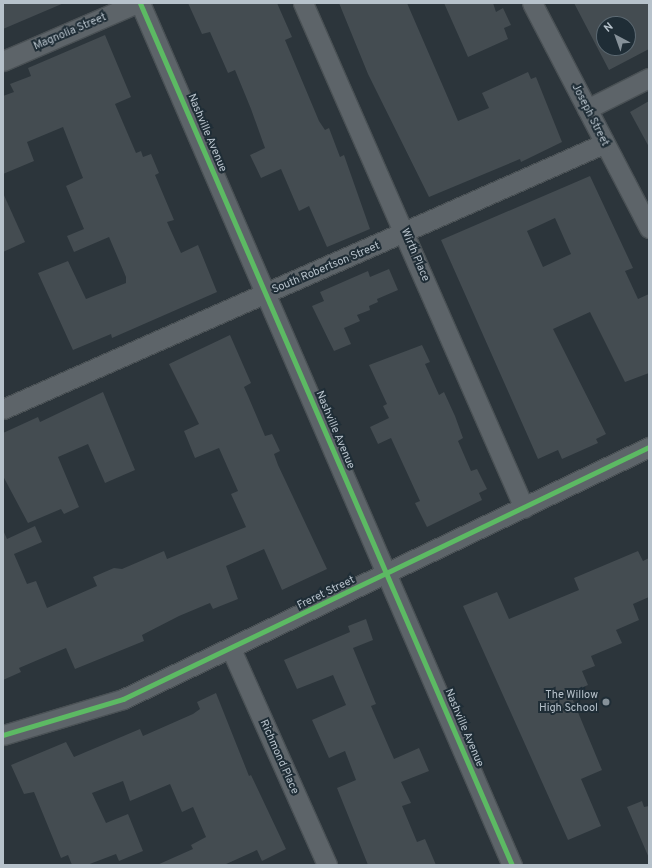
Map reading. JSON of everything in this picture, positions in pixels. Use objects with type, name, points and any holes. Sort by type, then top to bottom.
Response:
[{"type":"street","name":"Magnolia Street","points":[[3,61],[137,3]]},
{"type":"street","name":"Nashville Avenue","points":[[140,3],[512,865]]},
{"type":"street","name":"Wirth Place","points":[[303,3],[405,233],[524,508]]},
{"type":"street","name":"Joseph Street","points":[[532,3],[649,228]]},
{"type":"street","points":[[587,110],[649,78]]},
{"type":"street","name":"South Robertson Street","points":[[3,409],[405,233],[604,143]]},
{"type":"street","name":"Freret Street","points":[[3,735],[123,699],[387,575],[649,447]]},
{"type":"street","name":"Richmond Place","points":[[232,649],[327,865]]},
{"type":"building","points":[[3,3],[64,3],[3,29]]},
{"type":"building","points":[[188,3],[277,3],[292,37],[285,40],[319,121],[325,130],[329,128],[340,157],[344,155],[370,229],[327,247],[309,206],[299,211],[281,169],[261,178],[250,155],[265,148],[235,70],[228,73],[210,32],[202,34]]},
{"type":"building","points":[[339,3],[407,3],[458,121],[489,108],[482,93],[528,72],[531,79],[536,77],[562,142],[521,162],[520,159],[429,197],[368,74]]},
{"type":"building","points":[[444,3],[493,3],[496,12],[503,8],[511,25],[504,28],[508,39],[468,57]]},
{"type":"building","points":[[574,3],[649,3],[649,49],[636,56],[636,16],[596,16],[596,45]]},
{"type":"building","points":[[105,35],[131,97],[115,104],[136,153],[141,151],[143,157],[151,154],[159,173],[155,175],[174,220],[167,222],[181,253],[198,245],[217,292],[112,338],[111,334],[73,350],[38,273],[68,261],[86,299],[126,283],[126,277],[109,237],[74,252],[67,236],[84,229],[66,186],[83,178],[63,127],[27,142],[34,161],[3,174],[3,96],[14,92],[10,84],[31,76],[28,68]]},
{"type":"building","points":[[602,56],[636,56],[609,70]]},
{"type":"building","points":[[649,101],[649,147],[630,112]]},
{"type":"building","points":[[590,176],[633,268],[625,271],[638,299],[649,294],[649,373],[625,382],[590,312],[553,329],[606,434],[596,439],[598,443],[562,459],[558,450],[538,459],[441,240]],"holes":[[[555,218],[571,254],[543,267],[527,231]]]},
{"type":"building","points":[[3,193],[25,242],[3,252]]},
{"type":"building","points":[[389,269],[398,290],[377,299],[378,302],[369,306],[370,310],[357,315],[360,321],[344,328],[351,344],[334,351],[312,306],[324,301],[320,292],[368,271],[370,277]]},
{"type":"building","points":[[230,335],[251,383],[244,387],[265,436],[272,434],[280,451],[274,454],[278,465],[327,569],[282,590],[264,549],[226,566],[238,599],[213,609],[210,603],[179,616],[142,635],[144,641],[75,669],[66,648],[19,668],[21,672],[3,680],[3,530],[7,539],[35,526],[42,542],[14,554],[27,584],[36,581],[47,608],[97,586],[93,577],[114,568],[122,569],[164,551],[167,559],[246,527],[231,494],[238,491],[219,448],[195,458],[184,431],[199,424],[169,364]]},
{"type":"building","points":[[422,345],[430,362],[425,364],[439,395],[444,392],[455,416],[463,438],[458,441],[471,471],[477,469],[487,489],[479,493],[482,500],[427,527],[415,503],[420,501],[391,438],[378,444],[370,427],[389,418],[383,406],[387,404],[369,365]]},
{"type":"building","points":[[103,392],[135,470],[105,483],[88,444],[58,457],[79,507],[64,514],[61,509],[28,523],[3,476],[3,433],[38,417],[40,422]]},
{"type":"building","points":[[638,551],[643,561],[649,558],[649,597],[633,604],[639,620],[616,630],[622,643],[591,656],[595,666],[582,671],[588,685],[570,693],[602,770],[581,779],[601,826],[568,840],[463,606],[497,592],[509,619],[579,590],[574,578]]},
{"type":"building","points":[[366,619],[373,640],[353,648],[376,704],[371,706],[394,759],[419,748],[429,771],[401,782],[411,803],[402,806],[417,842],[425,839],[436,865],[368,865],[337,788],[356,780],[345,751],[329,758],[312,720],[346,705],[333,675],[297,689],[284,660],[350,632],[348,626]]},
{"type":"building","points":[[216,693],[249,776],[251,775],[286,849],[262,861],[257,850],[224,865],[157,865],[193,849],[191,845],[206,837],[193,807],[182,812],[170,784],[130,801],[123,781],[92,793],[106,823],[128,814],[143,851],[119,861],[116,854],[87,865],[72,865],[68,855],[61,858],[34,792],[24,794],[11,765],[66,742],[74,757],[140,729],[143,736],[193,714],[200,709],[197,702]]},
{"type":"building","points":[[642,801],[644,807],[649,806],[649,858],[627,807]]},
{"type":"cycle path","points":[[140,3],[512,865]]},
{"type":"cycle path","points":[[3,735],[123,699],[649,447]]},
{"type":"place","name":"The Willow High School","points":[[606,702]]}]
